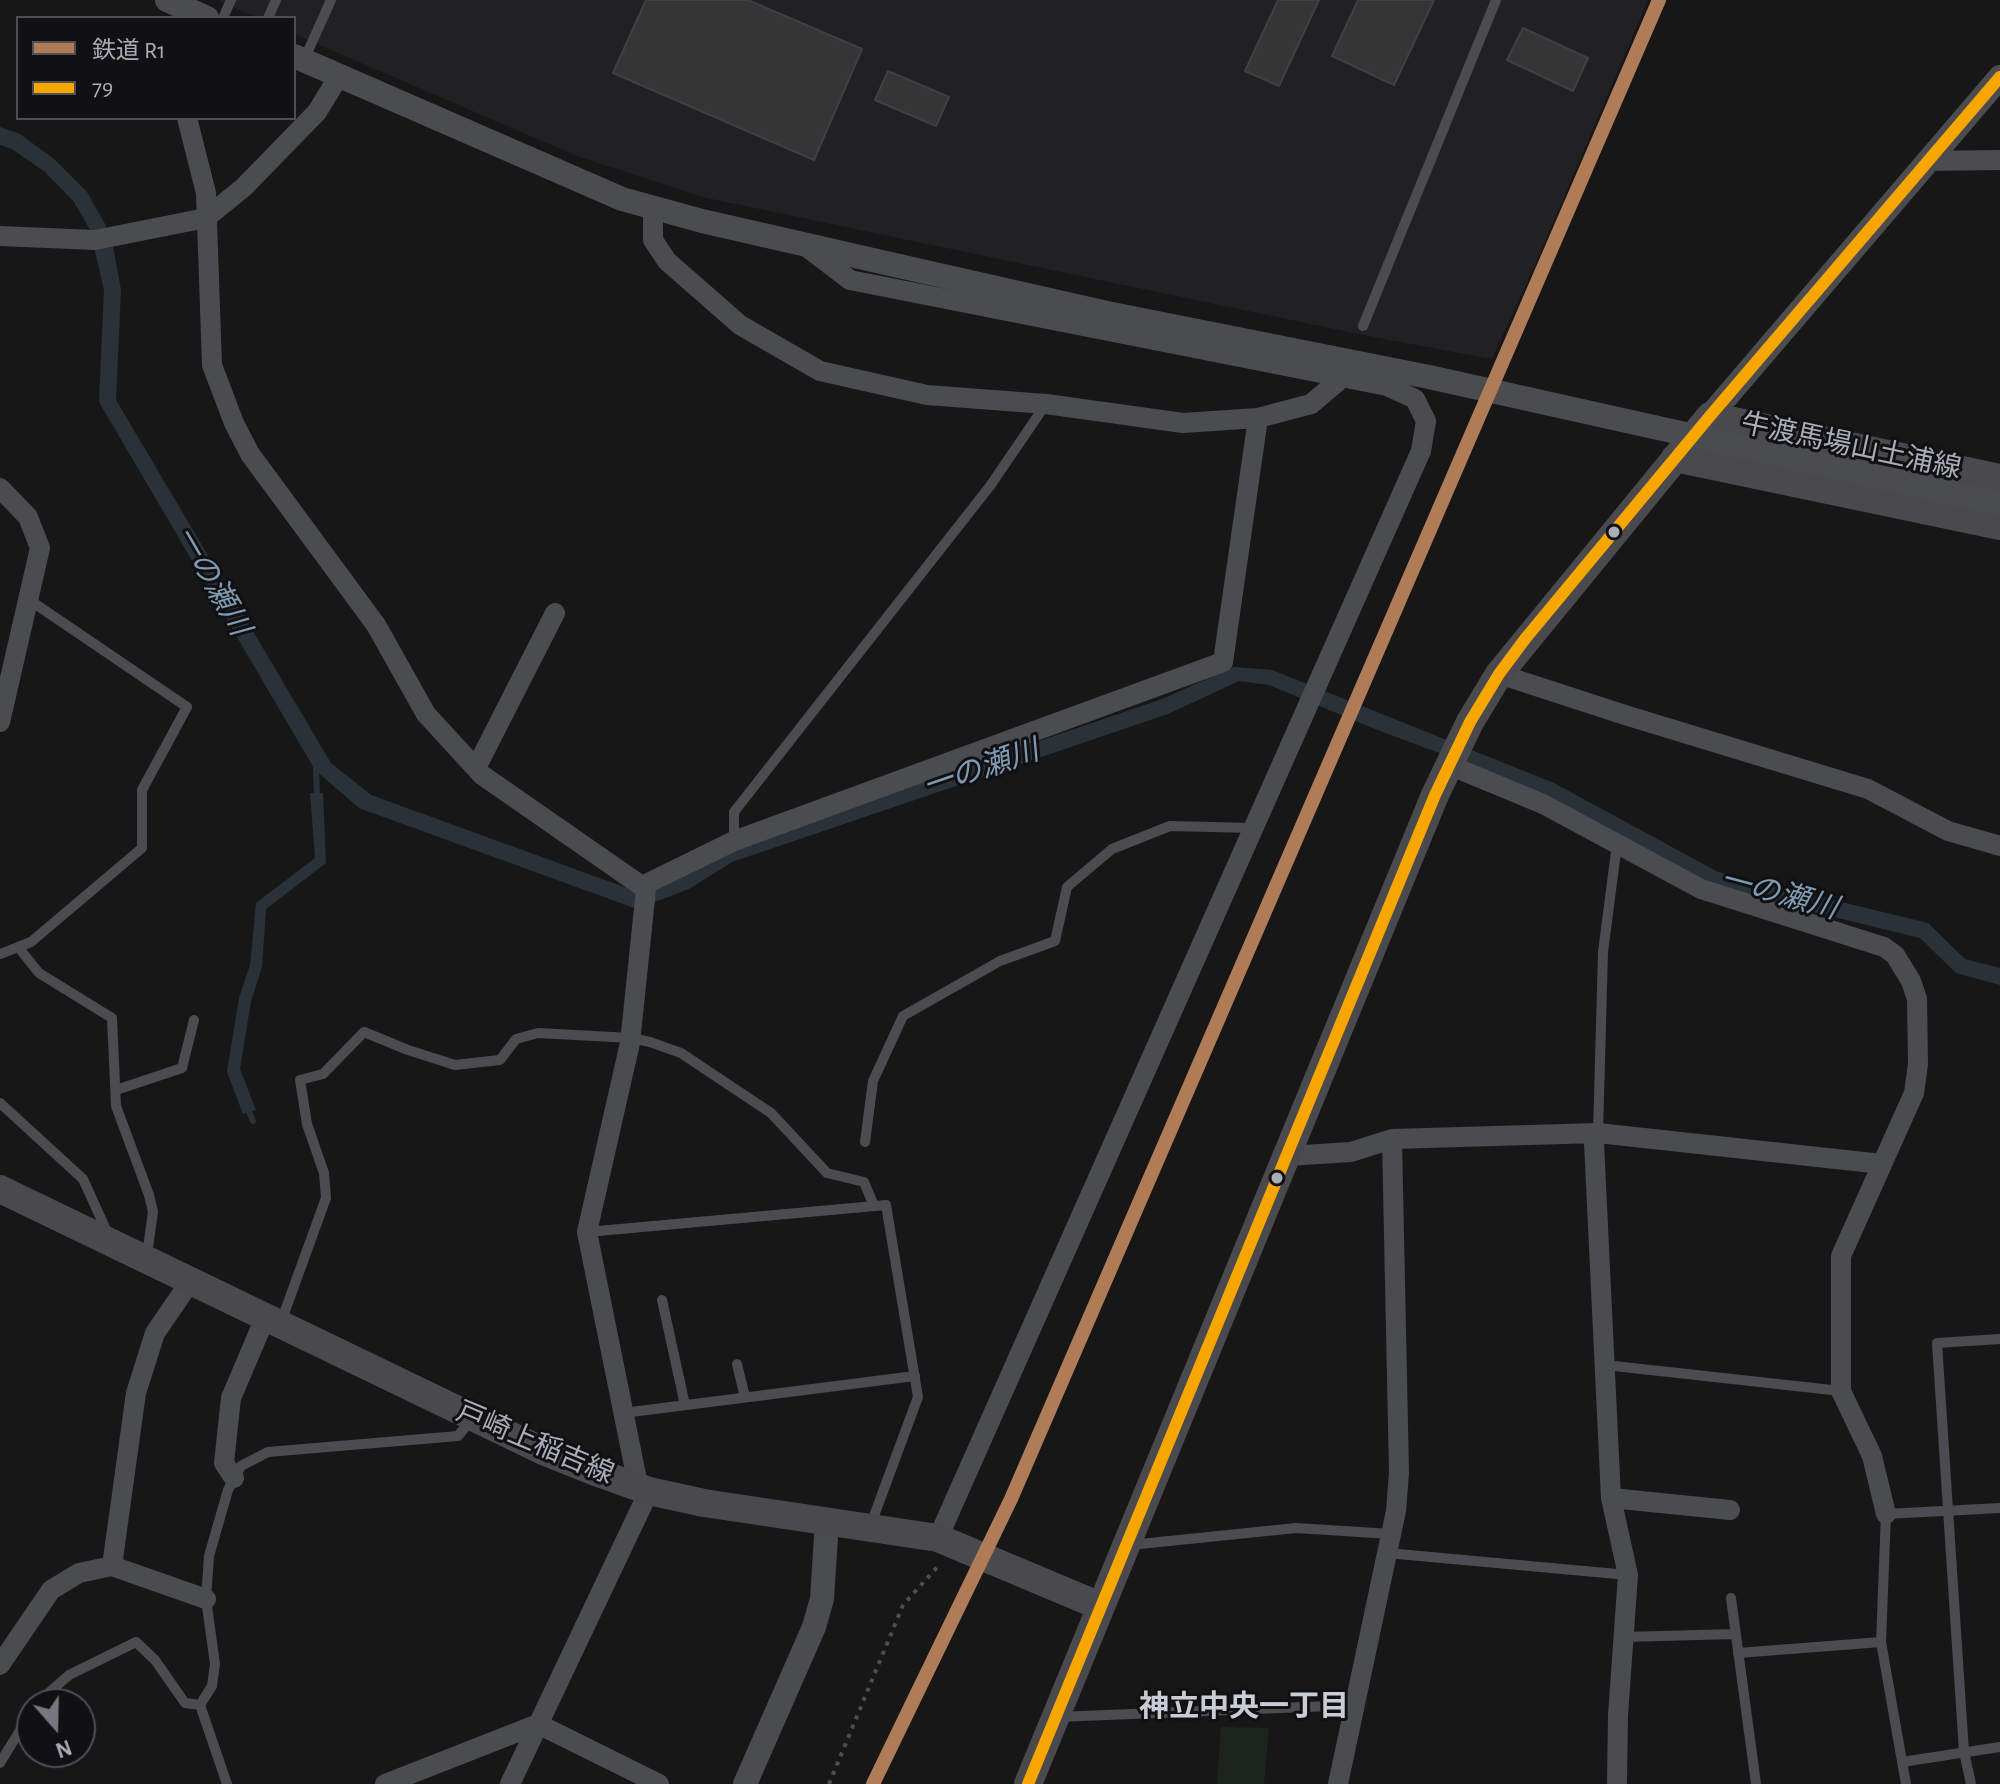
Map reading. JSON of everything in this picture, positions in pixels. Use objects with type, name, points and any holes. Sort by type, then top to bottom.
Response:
[{"type":"main road","name":"牛渡馬場山土浦線","points":[[1028,1784],[1435,795],[1470,722],[1525,639],[1710,416],[2000,478]]},
{"type":"main road","name":"牛渡馬場山土浦線","points":[[1675,458],[2000,526]]},
{"type":"main road","name":"戸崎上稲吉線","points":[[0,1189],[543,1451],[642,1488],[766,1514],[870,1527],[948,1542],[1100,1606]]},
{"type":"street","points":[[167,0],[205,16]]},
{"type":"street","points":[[299,58],[622,199],[702,221],[1107,313],[1429,377],[2000,504]]},
{"type":"street","points":[[0,236],[113,237],[206,218],[244,187],[317,112],[339,76]]},
{"type":"street","points":[[1710,416],[2000,77]]},
{"type":"street","points":[[188,120],[206,193],[212,365],[234,423],[250,454],[376,625],[426,714],[476,768],[646,889],[631,1038],[587,1232],[622,1413],[636,1475],[642,1488],[510,1784]]},
{"type":"street","points":[[1926,161],[2000,160]]},
{"type":"street","points":[[653,207],[653,240],[667,261],[740,325],[820,371],[927,395],[1046,404],[1183,423],[1258,418],[1311,404],[1343,377]]},
{"type":"street","points":[[802,243],[850,280],[1387,386],[1415,399],[1426,421],[1421,451],[1253,828],[948,1542]]},
{"type":"street","points":[[642,886],[734,841],[1223,662],[1258,418]]},
{"type":"street","points":[[0,488],[28,517],[40,548],[0,722]]},
{"type":"street","points":[[476,768],[555,613]]},
{"type":"street","points":[[1499,674],[1868,789],[1948,831],[2000,846]]},
{"type":"street","points":[[1449,765],[1543,804],[1701,889],[1884,947],[1895,955],[1911,981],[1917,999],[1918,1064],[1914,1093],[1841,1256],[1841,1391],[1872,1456],[1886,1514]]},
{"type":"street","points":[[1287,1156],[1351,1152],[1392,1139],[1598,1133],[1882,1164]]},
{"type":"street","points":[[1598,1133],[1594,1143],[1611,1498],[1628,1575],[1618,1715],[1617,1784]]},
{"type":"street","points":[[1338,1784],[1389,1544],[1399,1473],[1392,1139]]},
{"type":"street","points":[[112,1566],[136,1393],[155,1333],[190,1282]]},
{"type":"street","points":[[234,1478],[224,1463],[231,1398],[272,1322]]},
{"type":"street","points":[[1611,1498],[1730,1510]]},
{"type":"street","points":[[745,1784],[814,1627],[822,1599],[827,1521]]},
{"type":"street","points":[[0,1665],[51,1590],[79,1573],[112,1566],[206,1599]]},
{"type":"street","points":[[385,1784],[538,1724],[659,1784]]},
{"type":"lane","points":[[208,16],[231,0]]},
{"type":"lane","points":[[299,58],[331,0]]},
{"type":"lane","points":[[1363,326],[1496,0]]},
{"type":"lane","points":[[734,841],[734,812],[990,486],[1046,404]]},
{"type":"lane","points":[[0,954],[31,942],[142,848],[142,790],[187,707],[28,599]]},
{"type":"lane","points":[[865,1142],[873,1081],[903,1016],[1000,961],[1055,941],[1067,887],[1112,849],[1170,826],[1253,828]]},
{"type":"lane","points":[[1598,1133],[1603,952],[1617,842]]},
{"type":"lane","points":[[19,948],[39,973],[112,1018],[116,1106],[153,1212],[146,1261]]},
{"type":"lane","points":[[116,1090],[182,1068],[194,1020]]},
{"type":"lane","points":[[272,1322],[326,1198],[324,1173],[307,1124],[300,1080],[323,1074],[364,1032],[455,1065],[500,1060],[516,1039],[538,1033],[631,1038],[681,1053],[771,1113],[827,1173],[864,1182],[874,1206]]},
{"type":"lane","points":[[0,1103],[83,1179],[113,1245]]},
{"type":"lane","points":[[587,1232],[886,1205],[918,1397],[870,1527]]},
{"type":"lane","points":[[662,1300],[685,1405]]},
{"type":"lane","points":[[1971,1784],[1964,1752],[1937,1343],[2000,1339]]},
{"type":"lane","points":[[737,1364],[745,1397]]},
{"type":"lane","points":[[1605,1365],[1841,1391]]},
{"type":"lane","points":[[622,1413],[915,1376]]},
{"type":"lane","points":[[200,1705],[212,1686],[215,1664],[206,1599],[209,1556],[228,1490],[241,1466],[268,1452],[458,1436],[473,1418]]},
{"type":"lane","points":[[1906,1784],[1881,1642],[1886,1514],[2000,1508]]},
{"type":"lane","points":[[1126,1546],[1296,1528],[1389,1544],[1628,1575]]},
{"type":"lane","points":[[1731,1598],[1756,1784]]},
{"type":"lane","points":[[1624,1637],[1735,1634]]},
{"type":"lane","points":[[54,1688],[69,1675],[136,1642],[155,1660],[185,1703],[200,1705]]},
{"type":"lane","points":[[1738,1653],[1881,1642]]},
{"type":"lane","points":[[200,1705],[227,1784]]},
{"type":"lane","points":[[1055,1718],[1355,1705]]},
{"type":"lane","points":[[0,1763],[16,1737]]},
{"type":"lane","points":[[1902,1762],[2000,1747]]},
{"type":"path","points":[[829,1784],[903,1605],[948,1542]]},
{"type":"shaded area","points":[[218,0],[1648,0],[1492,359],[702,197],[577,156],[296,35],[296,16],[254,16]]},
{"type":"shaded area","points":[[1221,1727],[1269,1728],[1264,1784],[1217,1784]]},
{"type":"water","name":"一の瀬川","points":[[0,127],[20,134],[54,159],[87,192],[105,224],[113,246],[121,290],[116,400],[331,763],[371,795],[638,892],[724,849],[1162,699],[1234,667],[1272,670],[1554,783],[1718,872],[1928,923],[1965,959],[2000,968],[2000,985],[1956,973],[1920,938],[1711,887],[1466,763],[1269,685],[1239,681],[1168,714],[732,862],[689,889],[637,909],[359,808],[315,770],[99,402],[104,290],[90,230],[74,202],[45,172],[12,149],[0,145]]},
{"type":"water","points":[[310,793],[323,793],[326,863],[266,909],[262,967],[251,1001],[240,1069],[256,1110],[243,1114],[227,1072],[239,998],[250,965],[256,903],[315,858]]},
{"type":"building","points":[[646,0],[748,0],[862,49],[814,160],[613,73]]},
{"type":"building","points":[[1278,0],[1319,0],[1279,86],[1245,71]]},
{"type":"building","points":[[1358,0],[1434,0],[1394,85],[1332,56]]},
{"type":"building","points":[[1523,28],[1588,58],[1573,91],[1507,60]]},
{"type":"building","points":[[888,71],[949,97],[936,126],[875,100]]},
{"type":"waterway","points":[[316,767],[317,799]]},
{"type":"waterway","points":[[247,1107],[253,1121]]},
{"type":"rail line","name":"R1","points":[[873,1784],[1011,1499],[1659,0]]},
{"type":"transit line","name":"79","points":[[1028,1784],[1435,795],[1470,722],[1525,639],[1710,416],[2000,77]]},
{"type":"district","name":"神立中央一丁目","points":[[1244,1707]]}]
